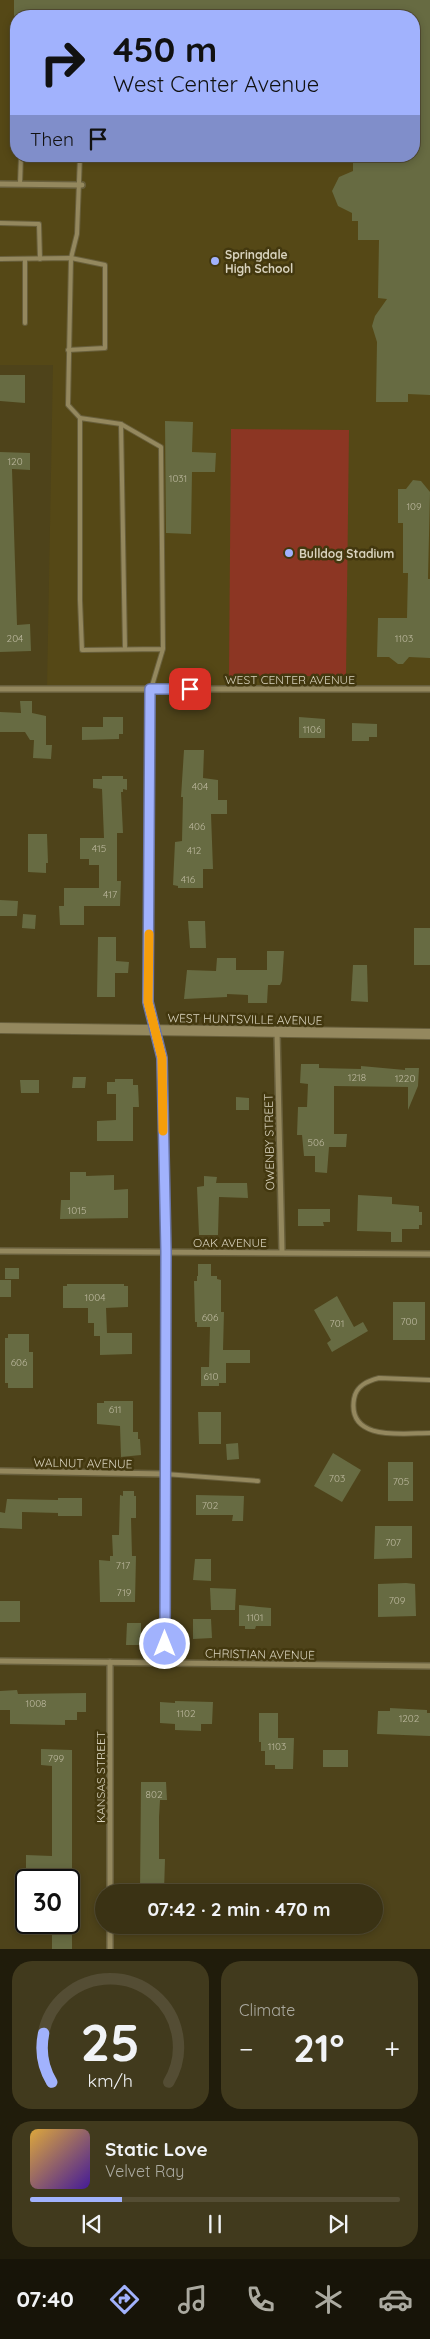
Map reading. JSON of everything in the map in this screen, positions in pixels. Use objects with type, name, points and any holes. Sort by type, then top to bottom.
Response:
[{"type":"main road","name":"WEST HUNTSVILLE AVENUE","points":[[0,1028],[430,1034]]},
{"type":"street","points":[[0,184],[81,185]]},
{"type":"street","name":"WEST CENTER AVENUE","points":[[0,689],[430,689]]},
{"type":"street","points":[[150,689],[148,1002],[162,1058],[166,1252],[164,1663]]},
{"type":"street","name":"OWENBY STREET","points":[[277,1032],[282,1252]]},
{"type":"street","name":"OAK AVENUE","points":[[0,1250],[430,1254]]},
{"type":"street","name":"WALNUT AVENUE","points":[[0,1471],[165,1474]]},
{"type":"street","name":"CHRISTIAN AVENUE","points":[[0,1661],[430,1666]]},
{"type":"street","name":"KANSAS STREET","points":[[110,1662],[110,1884]]},
{"type":"street","points":[[110,1934],[110,1949]]},
{"type":"lane","points":[[20,184],[21,162]]},
{"type":"lane","points":[[80,162],[81,185],[77,234],[71,258],[68,405],[80,418],[121,424],[161,448],[163,649],[150,689]]},
{"type":"lane","points":[[0,223],[39,224],[40,259]]},
{"type":"lane","points":[[0,259],[71,258],[105,265],[105,348],[68,350]]},
{"type":"lane","points":[[25,259],[25,323]]},
{"type":"lane","points":[[80,418],[80,600],[82,650],[163,649]]},
{"type":"lane","points":[[121,424],[125,648]]},
{"type":"lane","points":[[430,1380],[379,1378],[372,1380],[358,1388],[353,1404],[357,1420],[368,1429],[383,1433],[430,1433]]},
{"type":"lane","points":[[165,1474],[258,1481]]},
{"type":"shaded area","name":"Springdale High School","points":[[0,0],[430,0],[430,689],[47,689],[53,365],[0,365]]},
{"type":"shaded area","name":"Bulldog Stadium","points":[[231,429],[349,430],[346,676],[229,676]]},
{"type":"building","points":[[14,0],[430,0],[430,395],[408,394],[408,402],[376,402],[377,342],[372,326],[375,316],[387,299],[378,298],[379,240],[358,240],[358,221],[352,221],[352,213],[338,206],[332,191],[339,177],[353,171],[353,162],[420,162],[420,10],[14,10]]},
{"type":"building","points":[[0,375],[25,375],[25,403],[0,401]]},
{"type":"building","points":[[165,421],[193,422],[192,452],[216,453],[215,472],[192,472],[191,534],[166,533]]},
{"type":"building","points":[[0,452],[30,453],[30,470],[12,469],[17,625],[30,624],[31,651],[0,652]]},
{"type":"building","points":[[413,480],[421,481],[430,492],[428,579],[430,579],[430,658],[409,657],[403,664],[398,664],[389,657],[377,657],[378,618],[407,618],[408,573],[403,573],[403,523],[398,523],[398,489],[406,489]]},
{"type":"building","points":[[20,701],[32,701],[32,713],[46,716],[46,745],[52,745],[51,759],[33,758],[34,740],[30,740],[25,732],[0,732],[0,712],[21,713]]},
{"type":"building","points":[[103,717],[123,717],[123,734],[119,734],[119,739],[82,740],[82,727],[103,727]]},
{"type":"building","points":[[299,717],[325,719],[325,738],[299,738]]},
{"type":"building","points":[[352,723],[377,724],[377,737],[369,737],[369,741],[352,741]]},
{"type":"building","points":[[184,750],[204,750],[203,778],[218,780],[218,800],[227,800],[227,814],[211,814],[213,869],[203,869],[203,888],[178,888],[178,886],[173,885],[175,842],[182,841],[183,797],[181,797]]},
{"type":"building","points":[[102,776],[123,776],[123,779],[127,779],[127,790],[123,789],[123,792],[121,792],[123,833],[117,833],[117,881],[121,881],[120,906],[84,906],[84,925],[60,925],[59,906],[64,906],[64,888],[99,888],[99,865],[89,865],[89,859],[80,859],[80,838],[104,838],[102,789],[93,788],[93,779],[102,779]]},
{"type":"building","points":[[28,834],[47,834],[48,863],[46,863],[46,873],[28,872]]},
{"type":"building","points":[[0,900],[18,901],[17,916],[0,916]]},
{"type":"building","points":[[23,914],[36,915],[35,929],[22,928]]},
{"type":"building","points":[[188,921],[205,921],[206,948],[190,948]]},
{"type":"building","points":[[414,928],[430,928],[430,965],[414,965]]},
{"type":"building","points":[[98,937],[116,937],[116,961],[129,962],[128,973],[115,973],[115,997],[97,997]]},
{"type":"building","points":[[267,951],[284,951],[282,981],[280,985],[268,985],[267,1003],[248,1003],[248,995],[227,994],[227,997],[184,999],[187,970],[216,971],[217,958],[236,958],[236,970],[267,970]]},
{"type":"building","points":[[353,965],[367,965],[368,1002],[351,1001]]},
{"type":"building","points":[[301,1064],[319,1064],[319,1068],[361,1069],[361,1066],[405,1070],[405,1068],[419,1068],[418,1086],[408,1110],[408,1087],[334,1086],[334,1134],[347,1134],[346,1147],[329,1147],[327,1173],[315,1172],[315,1156],[304,1156],[302,1135],[297,1135],[298,1107],[307,1107],[308,1084],[300,1083]]},
{"type":"building","points":[[73,1077],[86,1077],[85,1088],[72,1088]]},
{"type":"building","points":[[115,1079],[133,1079],[133,1085],[138,1085],[139,1107],[133,1107],[133,1141],[97,1141],[97,1121],[116,1120],[116,1094],[107,1094],[107,1082],[115,1082]]},
{"type":"building","points":[[20,1080],[39,1080],[39,1093],[21,1093]]},
{"type":"building","points":[[236,1097],[249,1098],[249,1110],[236,1110]]},
{"type":"building","points":[[70,1172],[86,1172],[86,1176],[114,1175],[114,1190],[128,1189],[128,1218],[60,1219],[61,1200],[70,1200]]},
{"type":"building","points":[[204,1176],[217,1177],[216,1183],[247,1183],[248,1198],[219,1197],[218,1235],[199,1235],[197,1187],[204,1186]]},
{"type":"building","points":[[358,1195],[392,1197],[392,1204],[419,1206],[419,1212],[422,1212],[422,1225],[419,1225],[419,1229],[402,1229],[402,1242],[391,1242],[391,1232],[357,1231]]},
{"type":"building","points":[[298,1209],[330,1209],[330,1222],[323,1222],[324,1226],[298,1226]]},
{"type":"building","points":[[198,1264],[211,1264],[211,1276],[217,1276],[217,1279],[221,1280],[221,1312],[224,1312],[223,1350],[250,1350],[250,1363],[226,1363],[226,1383],[219,1383],[219,1386],[201,1386],[201,1367],[209,1367],[210,1327],[197,1327],[197,1322],[195,1322],[194,1281],[197,1281]]},
{"type":"building","points":[[5,1268],[19,1268],[19,1279],[5,1279]]},
{"type":"building","points":[[0,1280],[11,1280],[11,1297],[0,1297]]},
{"type":"building","points":[[67,1284],[124,1284],[124,1286],[128,1286],[128,1307],[106,1308],[107,1333],[132,1333],[132,1354],[100,1355],[100,1336],[94,1336],[94,1323],[88,1323],[88,1308],[63,1308],[63,1286],[67,1286]]},
{"type":"building","points":[[337,1296],[354,1327],[363,1322],[368,1331],[332,1352],[327,1343],[331,1340],[314,1310]]},
{"type":"building","points":[[393,1302],[425,1302],[425,1340],[393,1340]]},
{"type":"building","points":[[8,1334],[29,1334],[29,1352],[33,1352],[33,1388],[8,1388],[8,1383],[5,1383],[5,1338],[8,1338]]},
{"type":"building","points":[[104,1401],[133,1401],[133,1432],[138,1432],[141,1455],[121,1457],[120,1426],[97,1424],[97,1403],[104,1403]]},
{"type":"building","points":[[198,1412],[221,1412],[221,1444],[199,1444]]},
{"type":"building","points":[[238,1443],[239,1459],[227,1460],[226,1444]]},
{"type":"building","points":[[333,1453],[361,1470],[342,1502],[314,1486]]},
{"type":"building","points":[[388,1462],[413,1462],[413,1501],[388,1501]]},
{"type":"building","points":[[123,1491],[134,1491],[134,1496],[136,1496],[136,1518],[131,1518],[132,1556],[136,1556],[135,1602],[100,1602],[99,1560],[110,1561],[110,1556],[113,1556],[112,1535],[119,1535],[120,1495],[123,1496]]},
{"type":"building","points":[[196,1495],[244,1496],[243,1521],[232,1521],[233,1515],[196,1515]]},
{"type":"building","points":[[58,1498],[82,1498],[82,1516],[58,1516],[58,1513],[22,1512],[22,1529],[0,1528],[0,1512],[5,1513],[7,1499],[58,1500]]},
{"type":"building","points":[[375,1526],[412,1526],[412,1558],[374,1559]]},
{"type":"building","points":[[195,1559],[211,1559],[211,1581],[193,1580]]},
{"type":"building","points":[[378,1584],[415,1584],[416,1616],[378,1617]]},
{"type":"building","points":[[210,1588],[236,1589],[235,1610],[211,1610]]},
{"type":"building","points":[[0,1601],[20,1601],[20,1622],[0,1622]]},
{"type":"building","points":[[239,1605],[271,1608],[271,1626],[256,1626],[255,1629],[245,1629],[245,1626],[239,1626]]},
{"type":"building","points":[[193,1619],[211,1619],[212,1638],[193,1639]]},
{"type":"building","points":[[127,1623],[141,1623],[141,1645],[126,1645]]},
{"type":"building","points":[[17,1690],[18,1694],[86,1693],[86,1712],[77,1712],[77,1720],[65,1720],[65,1725],[10,1724],[10,1710],[0,1710],[0,1691]]},
{"type":"building","points":[[175,1701],[213,1702],[212,1724],[201,1724],[201,1731],[175,1730],[175,1724],[160,1723],[160,1702],[175,1703]]},
{"type":"building","points":[[390,1708],[427,1710],[427,1713],[430,1713],[430,1736],[377,1734],[378,1711],[390,1711]]},
{"type":"building","points":[[259,1713],[278,1713],[278,1738],[294,1738],[293,1769],[275,1769],[275,1765],[265,1765],[265,1751],[261,1751],[261,1742],[259,1742]]},
{"type":"building","points":[[41,1749],[72,1750],[72,1869],[26,1869],[26,1855],[52,1856],[52,1766],[41,1765]]},
{"type":"building","points":[[323,1750],[348,1750],[348,1767],[323,1767]]},
{"type":"building","points":[[141,1782],[166,1782],[167,1800],[160,1800],[159,1817],[159,1859],[165,1859],[164,1884],[140,1884]]},
{"type":"building","points":[[52,1934],[72,1934],[72,1949],[52,1949]]},
{"type":"slow traffic","points":[[149,934],[148,1002],[162,1058],[163,1131]]},
{"type":"place","name":"Springdale High School","points":[[215,261]]},
{"type":"place","name":"Bulldog Stadium","points":[[289,553]]},
{"type":"route","points":[[165,1644],[166,1252],[162,1058],[148,1002],[150,689],[190,689]]}]
